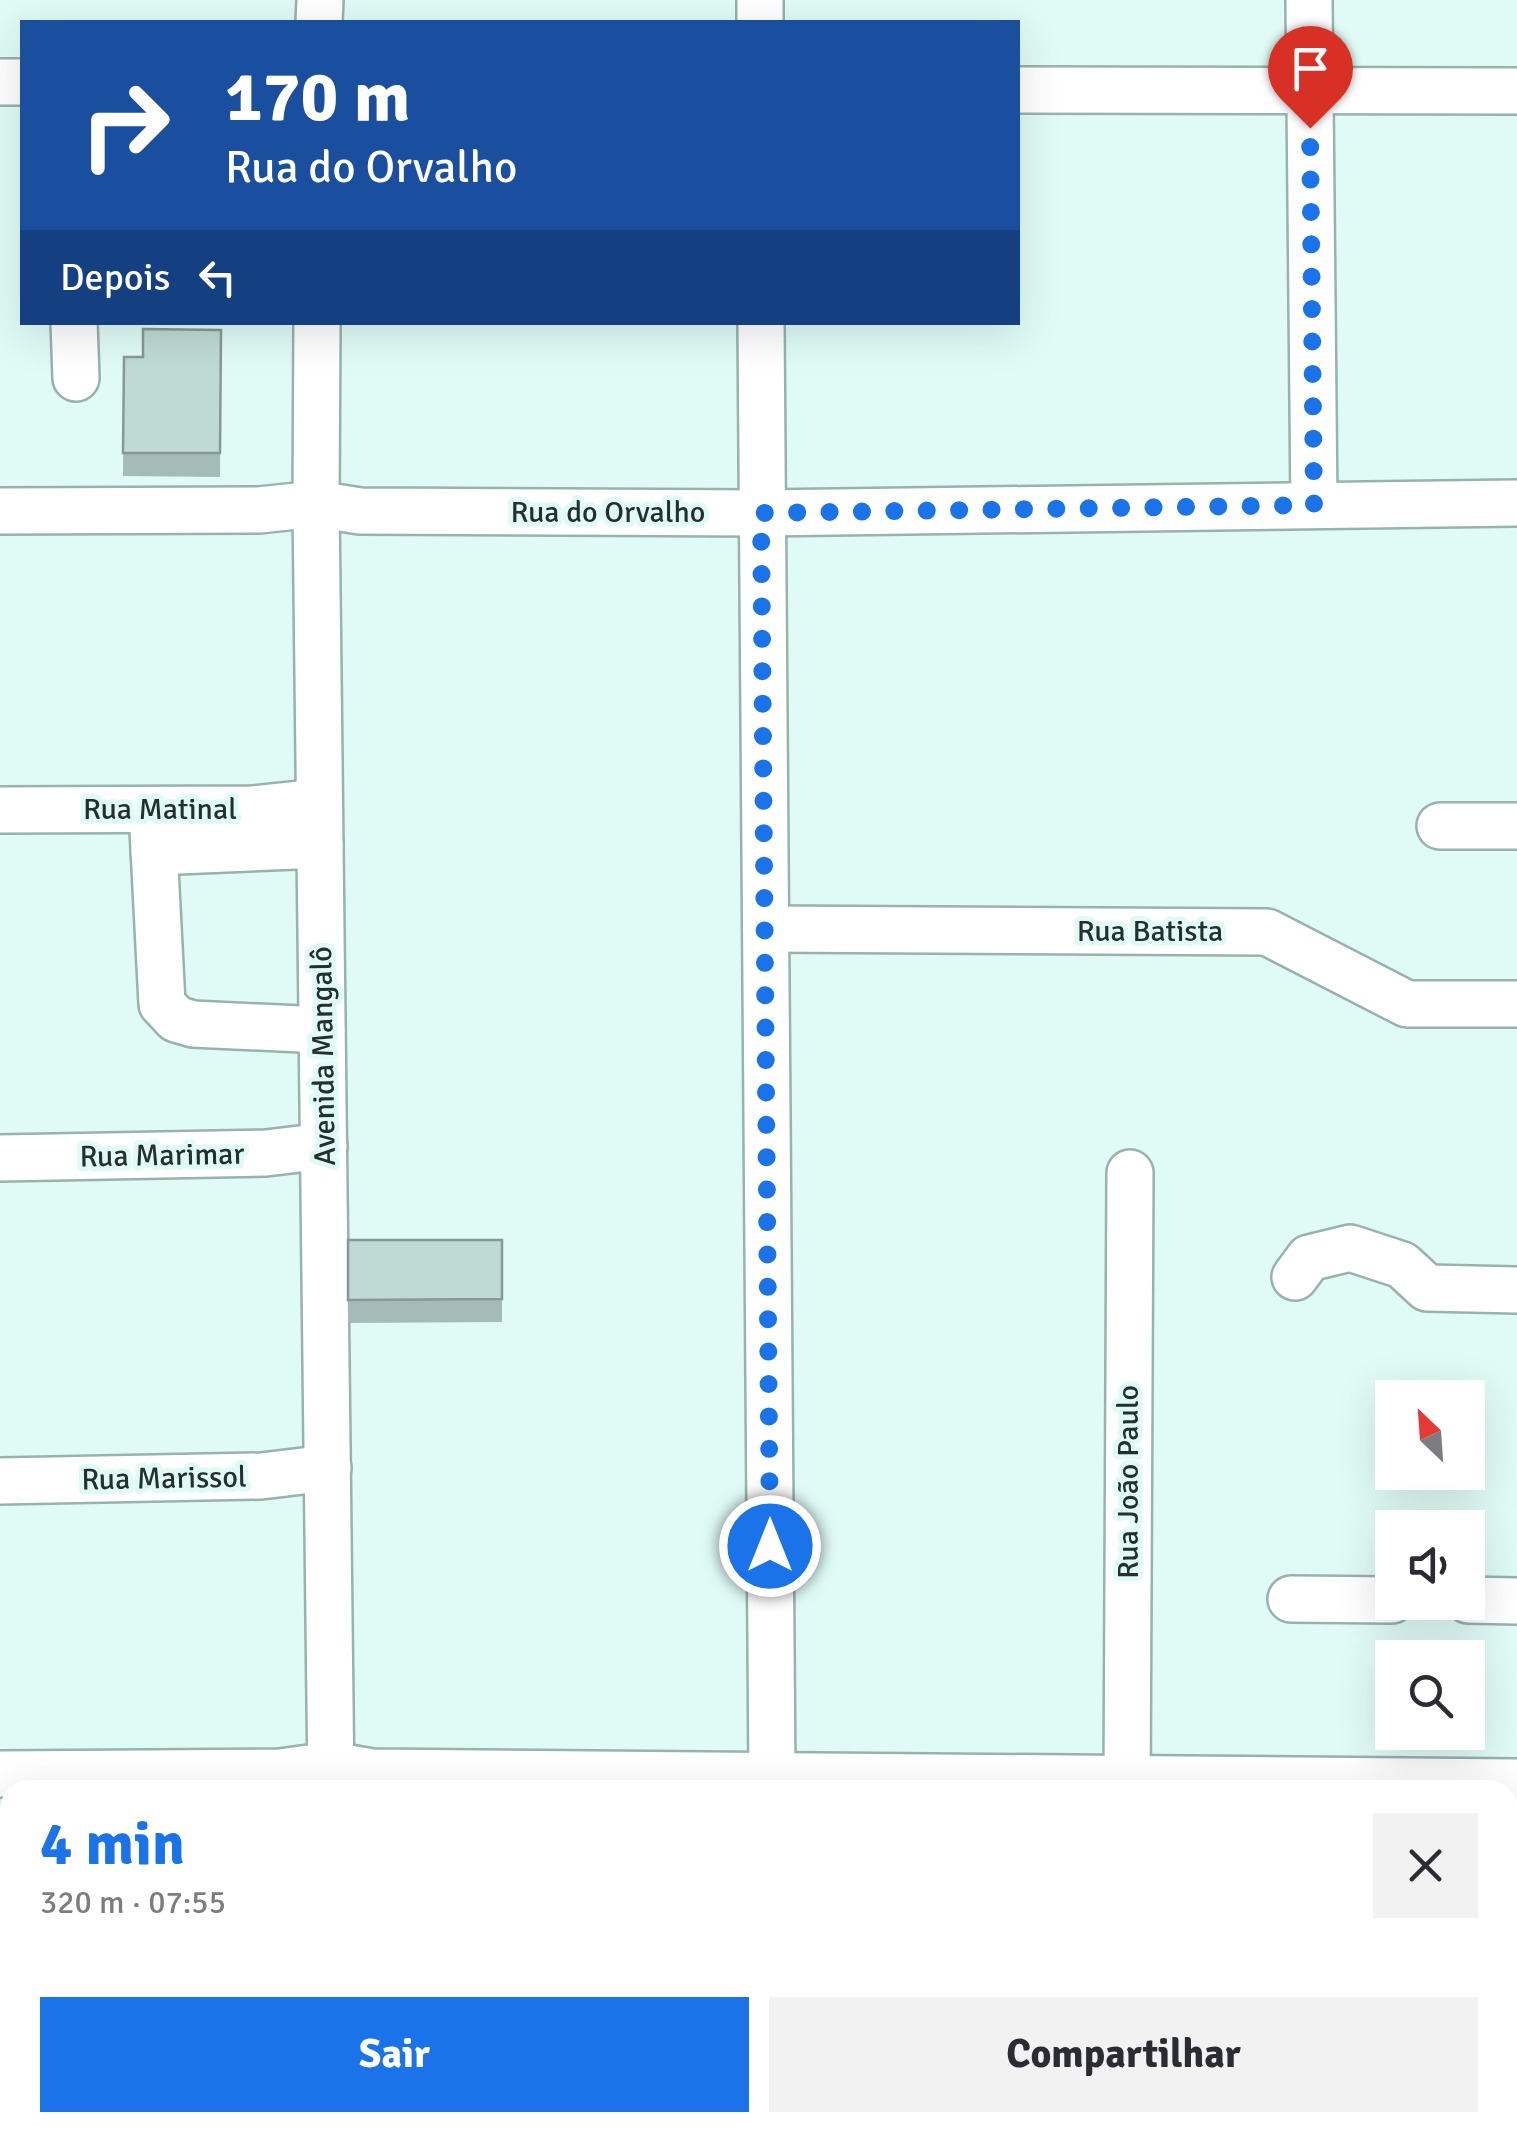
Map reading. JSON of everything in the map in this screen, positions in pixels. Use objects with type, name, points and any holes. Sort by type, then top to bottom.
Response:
[{"type":"street","points":[[1309,0],[1314,505]]},
{"type":"street","points":[[1020,90],[1517,91]]},
{"type":"street","points":[[74,325],[76,378]]},
{"type":"street","name":"Avenida Mangalô","points":[[317,325],[331,1778]]},
{"type":"street","points":[[761,325],[772,1776]]},
{"type":"street","name":"Rua do Orvalho","points":[[0,512],[259,510],[316,504],[360,511],[761,513],[1517,504]]},
{"type":"street","name":"Rua Matinal","points":[[0,810],[153,831],[252,809],[320,823]]},
{"type":"street","points":[[1440,826],[1517,826]]},
{"type":"street","points":[[153,831],[162,1004],[176,1018],[193,1024],[322,1030]]},
{"type":"street","name":"Rua Batista","points":[[766,929],[1267,932],[1406,1004],[1517,1004]]},
{"type":"street","name":"Rua Marimar","points":[[0,1158],[266,1153],[324,1146]]},
{"type":"street","name":"Rua João Paulo","points":[[1127,1780],[1130,1173]]},
{"type":"street","points":[[1295,1278],[1309,1258],[1350,1248],[1402,1264],[1427,1288],[1517,1290]]},
{"type":"street","name":"Rua Marissol","points":[[0,1481],[262,1476],[328,1468]]},
{"type":"street","points":[[1291,1599],[1375,1600]]},
{"type":"street","points":[[1485,1600],[1517,1601]]},
{"type":"street","points":[[0,1774],[280,1772],[331,1778],[372,1772],[975,1780]]},
{"type":"building","points":[[143,329],[221,330],[220,453],[123,453],[124,357],[143,357]]},
{"type":"building","points":[[348,1240],[502,1240],[502,1299],[348,1300]]},
{"type":"route","points":[[770,1546],[761,513],[1314,505],[1310,128]]}]
